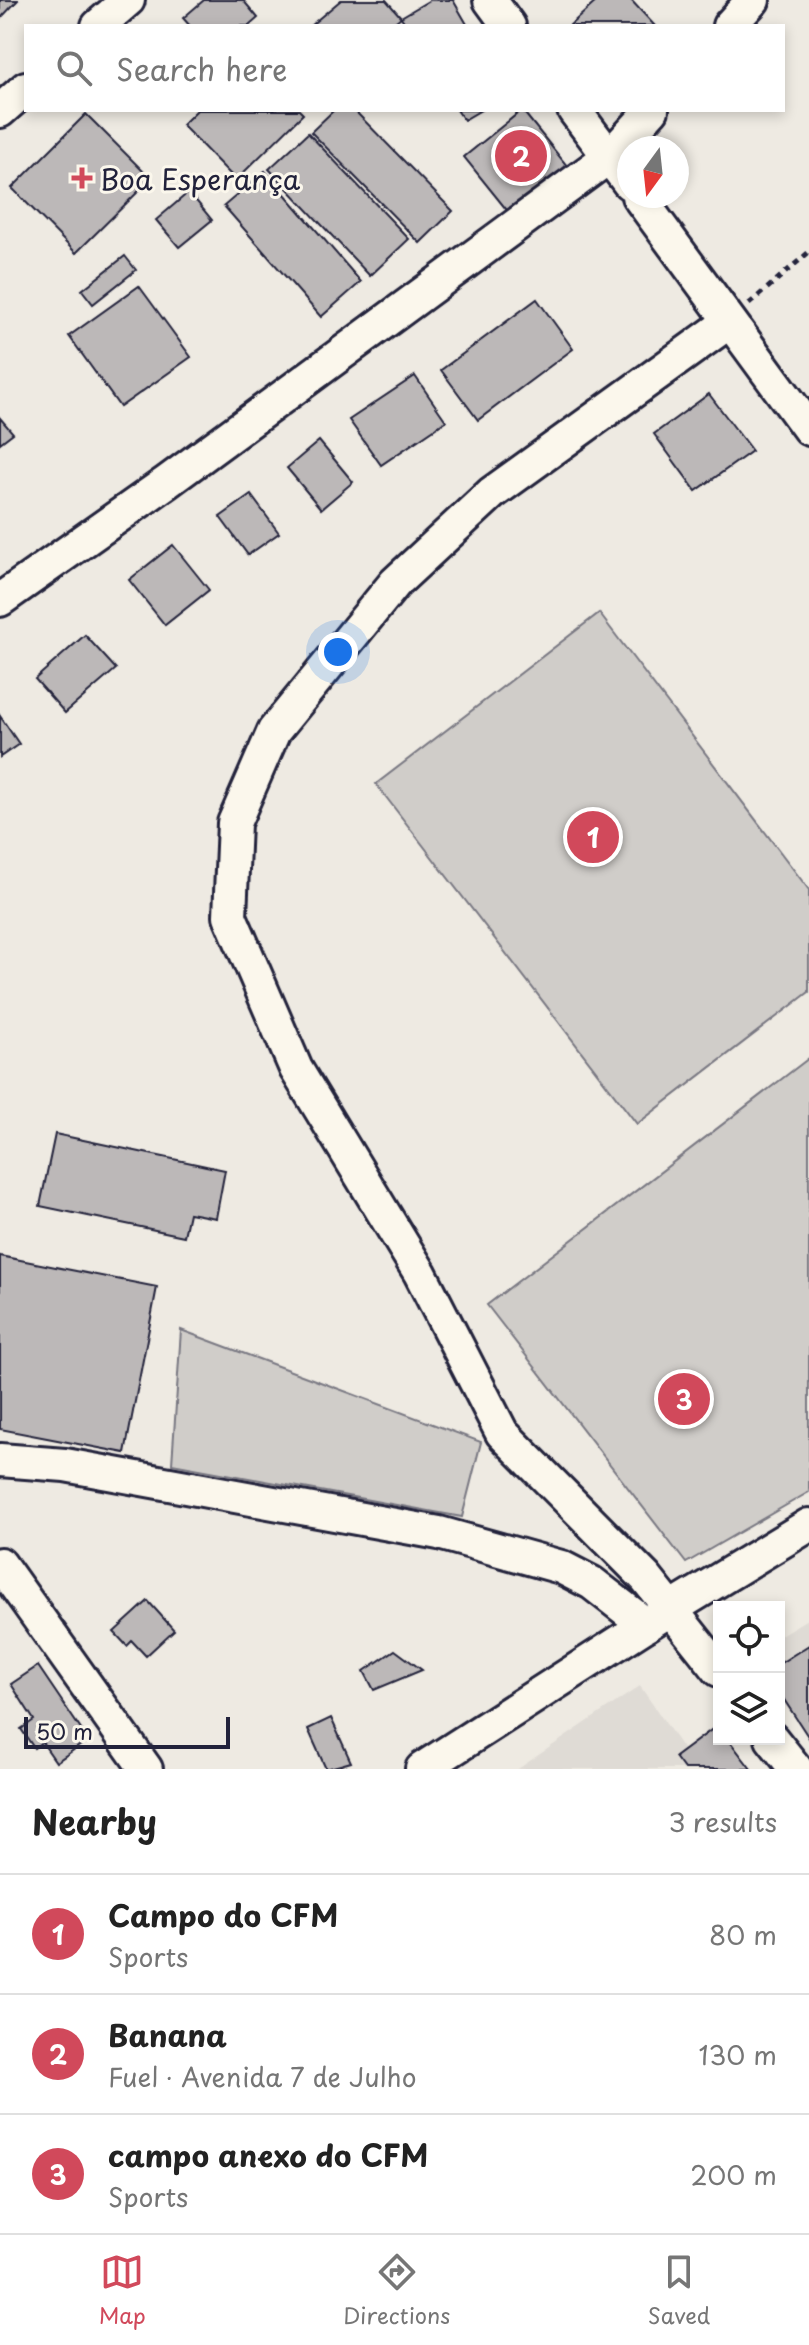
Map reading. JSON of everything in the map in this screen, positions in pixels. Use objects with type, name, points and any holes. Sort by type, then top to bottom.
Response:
[{"type":"street","points":[[100,24],[128,0]]},
{"type":"street","points":[[490,0],[508,24]]},
{"type":"street","points":[[731,24],[753,0]]},
{"type":"street","points":[[0,111],[24,90]]},
{"type":"street","points":[[576,112],[617,166]]},
{"type":"street","points":[[0,600],[167,482],[610,156],[650,112]]},
{"type":"street","points":[[647,208],[809,429]]},
{"type":"street","points":[[659,1617],[598,1526],[502,1433],[420,1273],[296,1069],[230,916],[234,823],[274,731],[395,583],[492,493],[729,322]]},
{"type":"street","points":[[0,1460],[65,1465],[439,1533],[561,1567],[659,1617],[713,1665]]},
{"type":"street","points":[[422,1769],[809,1525]]},
{"type":"street","points":[[0,1564],[146,1769]]},
{"type":"street","points":[[777,1745],[796,1769]]},
{"type":"path","points":[[729,322],[809,252]]},
{"type":"shaded area","points":[[599,613],[809,890],[809,992],[637,1124],[376,784]]},
{"type":"shaded area","points":[[809,1058],[809,1492],[686,1563],[487,1305]]},
{"type":"shaded area","points":[[181,1330],[481,1442],[462,1517],[172,1464]]},
{"type":"shaded area","points":[[809,1618],[809,1734],[785,1705],[785,1632]]},
{"type":"shaded area","points":[[640,1686],[697,1769],[518,1769]]},
{"type":"building","points":[[0,0],[18,0],[0,19]]},
{"type":"building","points":[[204,0],[243,0],[258,18],[251,24],[188,24],[183,18]]},
{"type":"building","points":[[341,0],[386,0],[401,17],[392,24],[312,24]]},
{"type":"building","points":[[430,0],[453,0],[467,24],[406,24],[401,17]]},
{"type":"building","points":[[598,0],[631,0],[653,24],[571,24]]},
{"type":"building","points":[[195,112],[303,114],[236,180],[182,125]]},
{"type":"building","points":[[332,112],[356,112],[453,211],[420,243],[311,132]]},
{"type":"building","points":[[458,112],[478,112],[464,120]]},
{"type":"building","points":[[520,112],[524,112],[568,167],[510,214],[464,157]]},
{"type":"building","points":[[86,114],[151,179],[76,253],[12,188]]},
{"type":"building","points":[[308,133],[409,239],[370,276],[269,169]]},
{"type":"building","points":[[265,171],[361,282],[321,317],[224,206]]},
{"type":"building","points":[[189,192],[212,220],[179,247],[156,220]]},
{"type":"building","points":[[125,256],[136,270],[93,304],[82,290]]},
{"type":"building","points":[[139,286],[191,357],[120,407],[69,336]]},
{"type":"building","points":[[537,299],[573,349],[478,420],[441,370]]},
{"type":"building","points":[[415,376],[446,421],[381,465],[349,420]]},
{"type":"building","points":[[709,394],[752,451],[696,491],[654,434]]},
{"type":"building","points":[[0,418],[13,433],[0,443]]},
{"type":"building","points":[[319,441],[353,482],[321,509],[287,468]]},
{"type":"building","points":[[251,495],[279,533],[248,555],[220,517]]},
{"type":"building","points":[[173,545],[209,590],[165,625],[129,580]]},
{"type":"building","points":[[85,635],[116,669],[65,713],[35,679]]},
{"type":"building","points":[[0,716],[19,744],[0,757]]},
{"type":"building","points":[[55,1134],[225,1170],[216,1218],[189,1213],[184,1236],[40,1206]]},
{"type":"building","points":[[0,1256],[157,1287],[125,1453],[0,1429]]},
{"type":"building","points":[[148,1601],[174,1630],[146,1656],[132,1641],[127,1646],[114,1632]]},
{"type":"building","points":[[809,1645],[809,1738],[785,1701],[785,1660]]},
{"type":"building","points":[[395,1650],[422,1670],[374,1690],[364,1671]]},
{"type":"building","points":[[38,1666],[88,1740],[56,1762],[42,1742],[34,1748],[21,1729],[34,1720],[11,1684]]},
{"type":"building","points":[[331,1718],[351,1762],[326,1769],[308,1729]]},
{"type":"building","points":[[713,1729],[713,1745],[733,1745],[751,1769],[684,1769],[675,1757]]},
{"type":"place","name":"Banana","points":[[521,156]]},
{"type":"place","name":"Boa Esperança","points":[[82,178]]},
{"type":"place","name":"Campo do CFM","points":[[593,837]]},
{"type":"place","name":"campo anexo do CFM","points":[[684,1399]]}]
